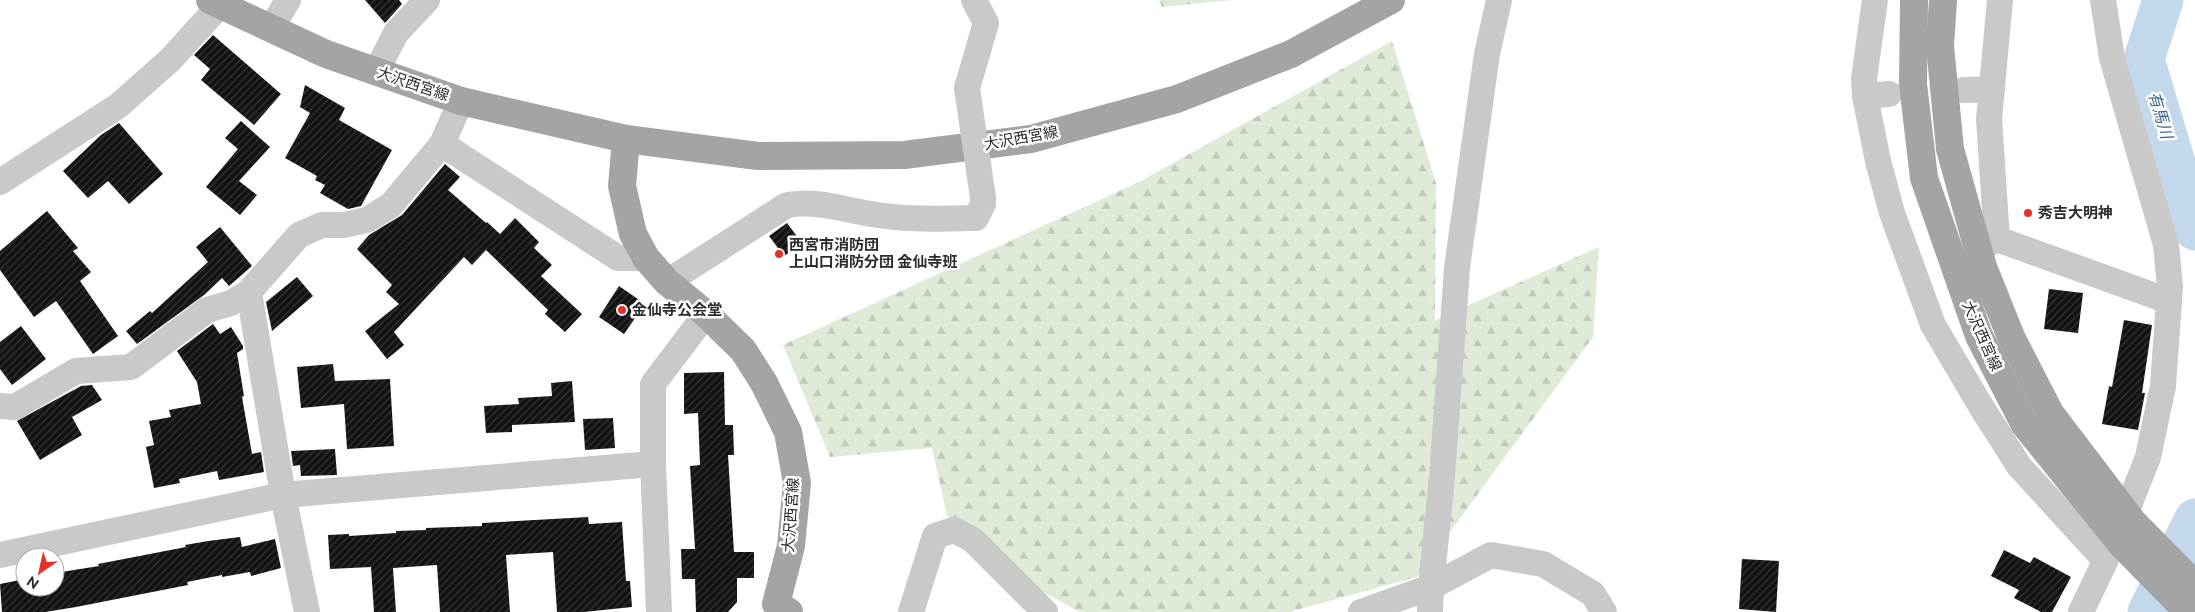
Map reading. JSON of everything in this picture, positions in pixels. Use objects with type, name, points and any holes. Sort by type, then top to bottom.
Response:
[{"type":"main road","name":"大沢西宮線","points":[[215,2],[326,54],[461,101],[626,139],[758,156],[904,155],[1031,139],[1177,99],[1290,54],[1391,0]]},
{"type":"main road","name":"大沢西宮線","points":[[1914,0],[1913,84],[1924,178],[1979,336],[2025,425],[2119,538],[2188,612]]},
{"type":"main road","name":"大沢西宮線","points":[[1943,0],[1940,46],[1950,150],[1988,245],[2011,337],[2050,413],[2119,538],[2195,585]]},
{"type":"main road","name":"大沢西宮線","points":[[626,139],[622,186],[633,234],[646,258],[667,282],[706,314],[743,350],[764,383],[788,432],[797,483],[792,546],[776,604],[789,612]]},
{"type":"street","points":[[271,29],[288,0]]},
{"type":"street","points":[[376,72],[396,33],[427,0]]},
{"type":"street","points":[[667,282],[787,205],[808,202],[870,214],[918,220],[976,218],[983,204],[983,198],[967,88],[986,22],[974,0]]},
{"type":"street","points":[[1431,600],[1457,268],[1487,54],[1499,0]]},
{"type":"street","points":[[1875,0],[1864,78],[1877,95],[1878,161],[1892,213],[1933,325],[2019,466],[2119,538]]},
{"type":"street","points":[[1988,245],[1989,119],[2000,0]]},
{"type":"street","points":[[2081,612],[2119,538],[2148,457],[2163,386],[2170,287],[2166,244],[2112,58],[2103,0]]},
{"type":"street","points":[[0,182],[118,106],[170,60],[215,2]]},
{"type":"street","points":[[1964,90],[1992,89]]},
{"type":"street","points":[[0,406],[15,407],[76,372],[131,367],[207,310],[231,303],[249,292],[299,235],[322,225],[344,225],[367,220],[391,205],[442,144],[461,101]]},
{"type":"street","points":[[442,144],[618,258],[646,258]]},
{"type":"street","points":[[1953,265],[1988,245],[2169,300]]},
{"type":"street","points":[[249,292],[283,495],[307,612]]},
{"type":"street","points":[[659,612],[653,464],[653,384],[706,314]]},
{"type":"street","points":[[0,555],[283,495],[653,464]]},
{"type":"street","points":[[911,612],[935,536],[954,530],[973,540],[1045,612]]},
{"type":"street","points":[[1361,612],[1431,600],[1491,555],[1543,564],[1593,594],[1604,612]]},
{"type":"green space","points":[[1159,0],[1232,0],[1162,7]]},
{"type":"green space","points":[[1392,41],[1436,183],[1435,320],[1599,247],[1593,337],[1417,577],[1289,612],[1080,612],[1041,591],[947,516],[932,448],[830,457],[783,345],[1139,182]]},
{"type":"building","points":[[365,0],[399,0],[402,4],[385,23]]},
{"type":"building","points":[[213,35],[281,94],[254,125],[201,80],[210,69],[194,55]]},
{"type":"building","points":[[305,85],[345,108],[339,120],[392,150],[361,206],[348,209],[320,193],[325,185],[315,180],[317,176],[285,158],[310,113],[300,107]]},
{"type":"building","points":[[241,121],[270,147],[239,181],[257,195],[240,215],[206,187],[238,149],[225,138]]},
{"type":"building","points":[[119,123],[163,174],[129,204],[108,181],[88,198],[63,171],[101,135]]},
{"type":"building","points":[[445,164],[460,177],[448,190],[486,223],[500,234],[515,218],[539,242],[534,248],[552,265],[541,276],[582,314],[565,332],[545,314],[548,310],[486,250],[472,265],[464,257],[394,332],[404,345],[387,359],[365,331],[399,304],[386,292],[392,285],[357,249],[369,235],[402,215]]},
{"type":"building","points":[[47,211],[78,248],[73,251],[91,272],[80,281],[118,336],[93,354],[56,301],[34,317],[0,270],[0,251]]},
{"type":"building","points":[[787,223],[802,243],[784,256],[769,236]]},
{"type":"building","points":[[220,227],[252,266],[229,286],[222,278],[204,295],[137,344],[126,331],[150,311],[152,313],[208,262],[196,247]]},
{"type":"building","points":[[297,277],[313,296],[272,331],[266,302]]},
{"type":"building","name":"金仙寺公会堂","points":[[619,286],[645,304],[624,334],[599,317]]},
{"type":"building","points":[[2049,289],[2083,293],[2078,333],[2044,329]]},
{"type":"building","points":[[2124,320],[2152,325],[2142,393],[2145,393],[2138,430],[2102,424],[2109,386],[2112,387]]},
{"type":"building","points":[[213,324],[220,334],[231,327],[243,346],[243,349],[237,353],[244,396],[242,397],[252,454],[261,452],[264,472],[219,480],[217,471],[179,479],[180,483],[154,488],[146,447],[154,445],[149,421],[171,417],[169,410],[201,404],[197,382],[177,351]]},
{"type":"building","points":[[21,326],[46,359],[12,385],[0,369],[0,342]]},
{"type":"building","points":[[333,364],[335,381],[390,379],[394,446],[347,449],[344,404],[301,408],[297,367]]},
{"type":"building","points":[[724,372],[725,425],[733,425],[734,455],[728,455],[734,552],[754,552],[754,578],[737,578],[737,602],[728,612],[696,612],[695,579],[682,579],[681,549],[695,549],[690,466],[700,465],[698,413],[684,414],[684,373]]},
{"type":"building","points":[[572,381],[575,422],[512,425],[512,432],[486,433],[484,406],[519,404],[518,398],[552,396],[551,383]]},
{"type":"building","points":[[92,385],[102,400],[72,417],[82,435],[40,460],[17,421],[81,386]]},
{"type":"building","points":[[613,418],[615,448],[585,450],[583,419]]},
{"type":"building","points":[[335,449],[337,475],[301,476],[300,465],[293,466],[291,451]]},
{"type":"building","points":[[588,517],[589,524],[622,522],[626,581],[630,581],[632,607],[584,612],[557,612],[553,552],[506,555],[510,612],[440,612],[437,565],[393,568],[396,612],[374,612],[371,567],[330,569],[328,535],[349,534],[349,536],[396,533],[396,531],[426,530],[426,528],[482,526],[482,523]]},
{"type":"building","points":[[240,537],[242,547],[275,539],[281,568],[251,576],[250,572],[222,577],[222,575],[187,582],[188,585],[45,612],[2,612],[0,584],[15,581],[15,597],[65,597],[65,571],[99,566],[98,564],[208,541]]},
{"type":"building","points":[[2004,550],[2030,563],[2034,557],[2071,577],[2052,612],[2041,612],[2014,598],[2019,590],[1991,576]]},
{"type":"building","points":[[1742,559],[1779,561],[1776,612],[1739,609]]},
{"type":"waterway","name":"有馬川","points":[[2163,0],[2144,59],[2195,230]]},
{"type":"waterway","name":"有馬川","points":[[2148,612],[2195,519]]},
{"type":"place","name":"秀吉大明神","points":[[2028,213]]},
{"type":"place","name":"西宮市消防団 上山口消防分団 金仙寺班","points":[[779,254]]},
{"type":"place","name":"金仙寺公会堂","points":[[622,310]]}]
